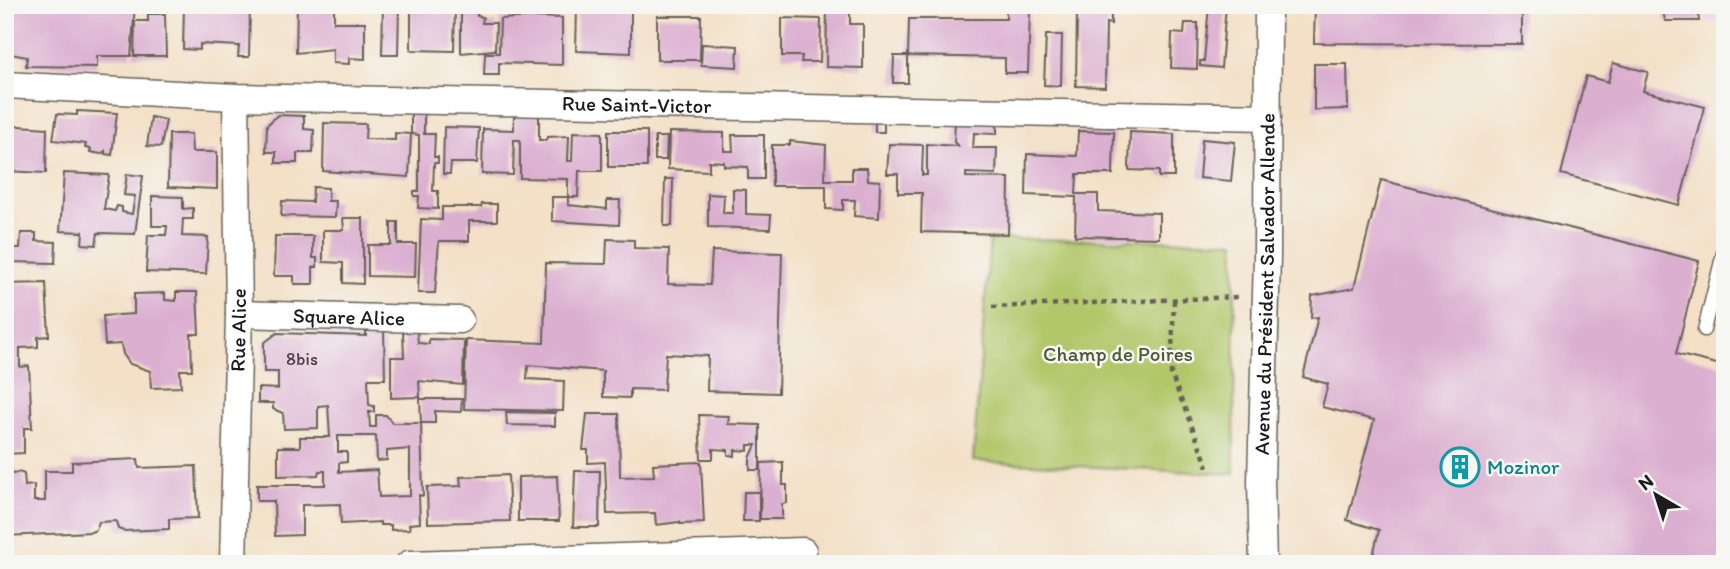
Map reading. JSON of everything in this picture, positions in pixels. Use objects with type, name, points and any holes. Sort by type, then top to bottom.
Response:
[{"type":"street","name":"Avenue du Président Salvador Allende","points":[[1263,564],[1261,481],[1266,295],[1268,5]]},
{"type":"street","name":"Rue Saint-Victor","points":[[5,85],[236,97],[1268,117]]},
{"type":"street","name":"Rue Alice","points":[[233,564],[239,314],[236,97]]},
{"type":"street","name":"Square Alice","points":[[239,314],[460,320]]},
{"type":"street","points":[[409,564],[803,551]]},
{"type":"lane","points":[[1704,330],[1725,245]]},
{"type":"path","points":[[992,307],[1266,295]]},
{"type":"path","points":[[1174,300],[1171,373],[1208,467]]},
{"type":"shaded area","points":[[1703,5],[1725,5],[1725,22],[1707,22]]},
{"type":"green space","name":"Champ de Poires","points":[[990,239],[1235,241],[1234,474],[973,461]]},
{"type":"building","points":[[5,5],[135,5],[131,56],[97,56],[97,67],[26,66],[27,57],[5,53]]},
{"type":"building","points":[[184,5],[250,5],[249,57],[238,57],[239,46],[200,44],[200,50],[183,49]]},
{"type":"building","points":[[297,5],[334,5],[334,22],[365,22],[365,59],[349,58],[349,64],[333,63],[333,49],[296,53]]},
{"type":"building","points":[[383,5],[399,5],[398,55],[382,55]]},
{"type":"building","points":[[461,5],[477,5],[477,16],[483,17],[482,23],[496,23],[495,50],[461,53]]},
{"type":"building","points":[[827,5],[850,5],[850,24],[863,24],[863,68],[826,67]]},
{"type":"building","points":[[1006,5],[1111,5],[1111,24],[1106,23],[1105,87],[1076,86],[1077,10],[1030,9],[1028,73],[1005,73],[1005,58],[908,56],[909,19],[1006,19]]},
{"type":"building","points":[[1209,5],[1226,5],[1221,68],[1200,66],[1200,61],[1204,61]]},
{"type":"building","points":[[1315,5],[1522,5],[1522,44],[1314,43]]},
{"type":"building","points":[[1662,5],[1697,5],[1699,21],[1665,21]]},
{"type":"building","points":[[411,8],[455,9],[454,51],[411,50]]},
{"type":"building","points":[[577,8],[631,9],[631,53],[576,51]]},
{"type":"building","points":[[148,14],[165,14],[166,56],[134,56],[135,21],[148,21]]},
{"type":"building","points":[[657,16],[701,16],[700,60],[657,60]]},
{"type":"building","points":[[562,18],[562,65],[499,63],[499,75],[484,75],[485,53],[499,53],[500,19]]},
{"type":"building","points":[[782,18],[821,19],[820,62],[801,62],[802,56],[782,56]]},
{"type":"building","points":[[1185,23],[1198,23],[1197,69],[1171,68],[1172,33],[1184,34]]},
{"type":"building","points":[[1046,35],[1062,35],[1061,86],[1044,85]]},
{"type":"building","points":[[702,44],[738,46],[737,67],[701,65]]},
{"type":"building","points":[[894,56],[908,56],[908,83],[893,83]]},
{"type":"building","points":[[1613,63],[1648,72],[1643,91],[1705,107],[1679,205],[1561,174],[1586,76],[1608,82]]},
{"type":"building","points":[[1314,64],[1347,64],[1348,109],[1314,110]]},
{"type":"building","points":[[77,111],[117,113],[112,155],[105,154],[105,151],[101,154],[90,152],[91,149],[85,148],[86,144],[53,140],[57,114],[77,115]]},
{"type":"building","points":[[411,113],[424,113],[424,134],[435,134],[434,157],[438,157],[438,163],[434,163],[433,191],[438,191],[438,209],[418,208],[419,196],[414,196],[414,191],[419,191],[419,135],[411,134]]},
{"type":"building","points":[[278,115],[304,116],[304,129],[314,130],[313,153],[297,153],[297,163],[276,163],[276,152],[266,152],[267,125]]},
{"type":"building","points":[[514,115],[539,116],[539,140],[569,136],[568,161],[572,161],[573,132],[602,133],[602,171],[579,171],[578,197],[568,197],[568,179],[520,178],[520,140],[514,140],[513,175],[482,174],[483,129],[514,130]]},
{"type":"building","points":[[151,117],[166,120],[161,147],[147,146]]},
{"type":"building","points":[[875,122],[884,122],[884,132],[875,132]]},
{"type":"building","points":[[324,123],[366,124],[365,139],[395,140],[395,133],[411,134],[409,177],[323,171]]},
{"type":"building","points":[[955,123],[997,124],[997,134],[974,133],[973,148],[997,148],[996,174],[966,173],[966,177],[1009,178],[1008,234],[921,232],[922,193],[898,193],[898,174],[887,174],[889,144],[923,145],[922,175],[927,175],[927,144],[958,146],[954,142]]},
{"type":"building","points":[[5,125],[47,128],[46,173],[5,171]]},
{"type":"building","points":[[444,127],[479,128],[477,163],[451,163],[450,174],[443,174]]},
{"type":"building","points":[[608,131],[647,131],[647,167],[608,167]]},
{"type":"building","points":[[1078,131],[1114,132],[1113,174],[1077,174],[1076,194],[1098,194],[1098,211],[1159,213],[1159,238],[1075,236],[1076,197],[1026,195],[1027,154],[1077,156]]},
{"type":"building","points":[[669,132],[724,133],[724,151],[733,151],[732,135],[764,135],[764,179],[748,179],[748,167],[724,166],[724,162],[709,161],[709,171],[668,169]]},
{"type":"building","points":[[1130,132],[1174,134],[1174,177],[1159,177],[1159,171],[1129,170]]},
{"type":"building","points":[[169,134],[191,134],[192,152],[217,152],[217,189],[168,187]]},
{"type":"building","points":[[655,137],[667,137],[666,160],[655,160]]},
{"type":"building","points":[[1202,139],[1235,142],[1231,181],[1199,178]]},
{"type":"building","points":[[790,141],[826,145],[825,180],[852,180],[852,168],[867,168],[868,180],[880,181],[879,218],[854,216],[855,200],[843,200],[843,210],[826,209],[826,186],[772,186],[772,145],[790,145]]},
{"type":"building","points":[[64,173],[109,175],[104,209],[115,211],[117,206],[122,207],[122,212],[132,214],[135,196],[124,195],[127,174],[143,176],[135,234],[98,233],[96,245],[82,244],[83,232],[60,231]]},
{"type":"building","points":[[665,179],[673,179],[672,226],[664,226]]},
{"type":"building","points":[[1381,180],[1699,261],[1676,354],[1725,366],[1725,564],[1371,564],[1379,530],[1347,520],[1374,420],[1322,407],[1328,384],[1303,377],[1318,317],[1311,318],[1312,296],[1354,288]]},
{"type":"building","points":[[313,187],[328,188],[328,201],[336,201],[335,217],[281,216],[282,201],[312,202]]},
{"type":"building","points":[[733,189],[746,190],[746,214],[771,215],[770,229],[708,227],[708,194],[724,195],[723,213],[733,213]]},
{"type":"building","points":[[152,196],[183,197],[183,209],[193,208],[193,219],[183,219],[182,236],[208,237],[206,274],[146,272],[148,235],[166,235],[167,226],[152,226]]},
{"type":"building","points":[[552,197],[568,197],[568,205],[607,209],[607,200],[620,200],[619,225],[552,221]]},
{"type":"building","points":[[482,204],[497,204],[497,221],[469,221],[469,241],[439,241],[435,293],[418,293],[421,219],[442,220],[442,207],[481,207]]},
{"type":"building","points":[[343,218],[363,218],[363,284],[343,283],[343,263],[323,262],[323,230],[344,230]]},
{"type":"building","points":[[391,222],[398,222],[398,244],[416,244],[415,277],[368,276],[368,245],[391,245]]},
{"type":"building","points":[[21,233],[36,233],[36,241],[56,242],[55,263],[9,262],[9,248],[20,248]]},
{"type":"building","points":[[275,236],[313,236],[313,258],[317,258],[317,267],[313,267],[313,284],[294,284],[294,276],[274,276]]},
{"type":"building","points":[[607,239],[634,240],[634,248],[669,249],[668,284],[710,285],[712,251],[782,253],[778,393],[707,391],[708,356],[666,354],[664,390],[630,389],[630,398],[603,397],[603,371],[528,365],[527,379],[564,381],[563,411],[464,409],[466,340],[544,343],[546,263],[606,264]]},
{"type":"building","points":[[46,283],[49,336],[38,337],[38,347],[20,348],[20,367],[29,366],[32,428],[24,428],[24,453],[5,454],[5,284]]},
{"type":"building","points":[[176,292],[197,292],[199,334],[191,334],[192,370],[180,370],[181,387],[151,388],[150,371],[130,364],[123,354],[121,344],[105,345],[103,316],[134,314],[134,294],[165,293],[165,300],[176,301]]},
{"type":"building","points":[[366,331],[384,331],[385,379],[368,379],[369,405],[374,406],[374,412],[369,412],[370,427],[376,427],[376,415],[386,415],[392,423],[421,423],[423,496],[419,495],[420,523],[409,524],[410,529],[391,530],[391,525],[380,525],[380,522],[341,524],[340,504],[302,505],[302,535],[275,536],[274,501],[257,501],[257,485],[325,485],[325,471],[319,471],[318,475],[278,476],[278,447],[300,447],[300,437],[330,437],[328,405],[318,406],[318,428],[284,429],[283,413],[273,409],[273,403],[258,403],[258,388],[278,389],[278,372],[264,372],[264,343],[277,333],[366,336]],"holes":[[[338,436],[376,436],[377,461],[387,460],[387,451],[410,449],[410,496],[379,497],[377,470],[339,472],[339,463],[347,462],[347,452],[338,452]]]},
{"type":"building","points":[[403,331],[417,332],[418,343],[429,344],[429,339],[464,340],[463,385],[419,381],[420,397],[391,398],[391,357],[404,357]]},
{"type":"building","points":[[420,399],[462,399],[461,412],[435,411],[435,423],[421,423]]},
{"type":"building","points":[[506,412],[555,413],[555,426],[507,425]]},
{"type":"building","points":[[587,414],[619,414],[620,477],[654,476],[653,464],[701,462],[704,523],[656,525],[655,513],[607,514],[605,462],[588,463],[588,450],[583,450]]},
{"type":"building","points":[[699,415],[729,416],[728,424],[760,425],[760,470],[750,470],[750,458],[756,445],[748,445],[748,451],[735,450],[735,456],[728,455],[728,450],[713,449],[713,459],[701,459]]},
{"type":"building","points":[[138,459],[139,468],[196,466],[198,518],[169,519],[169,529],[124,531],[118,529],[116,521],[99,522],[96,530],[91,532],[5,536],[5,464],[10,464],[13,474],[24,474],[25,486],[34,485],[34,501],[45,501],[45,471],[72,471],[72,462]]},
{"type":"building","points":[[783,462],[783,485],[787,485],[787,503],[782,504],[782,519],[760,519],[761,463]]},
{"type":"building","points":[[575,471],[600,471],[599,527],[573,527]]},
{"type":"building","points":[[508,475],[510,521],[428,523],[427,487],[461,486],[460,477]]},
{"type":"building","points":[[557,476],[559,521],[518,521],[518,477]]},
{"type":"building","points":[[744,492],[759,492],[759,521],[743,521]]},
{"type":"place","name":"Mozinor","points":[[1460,467]]}]
